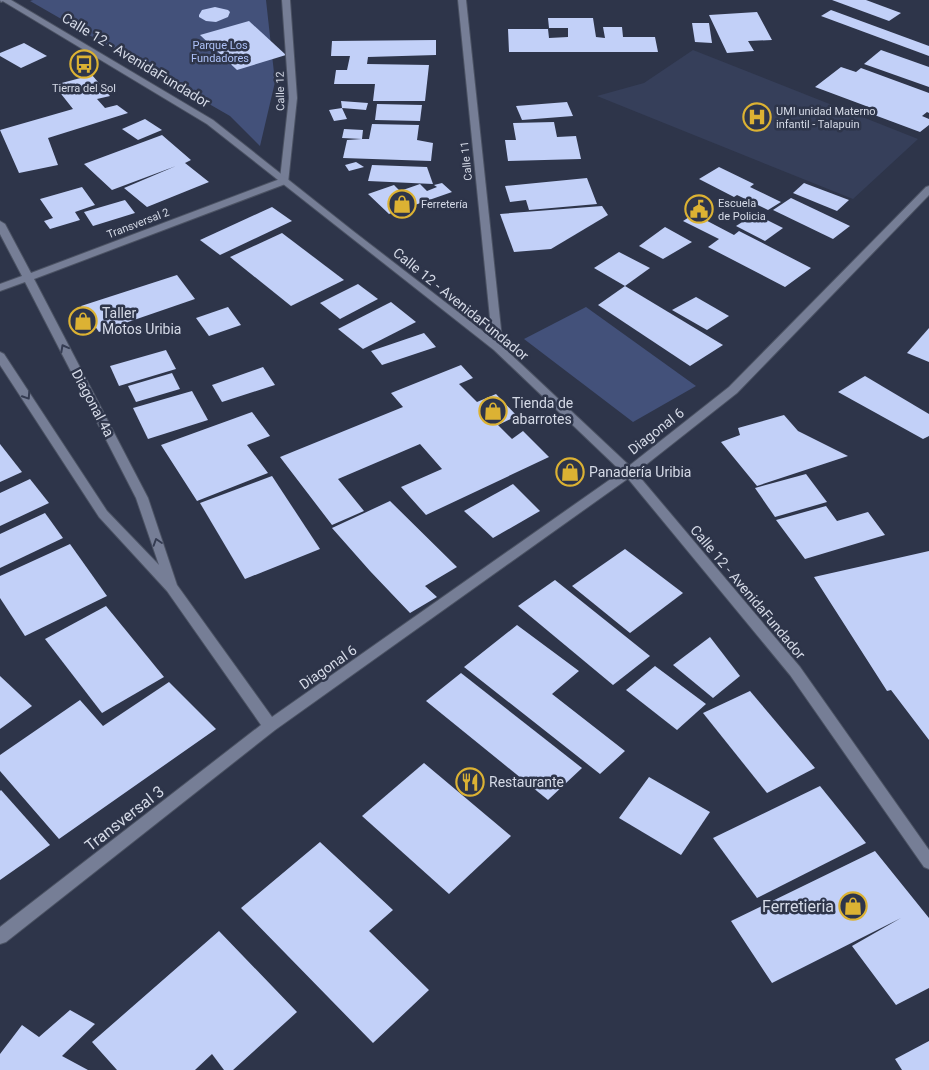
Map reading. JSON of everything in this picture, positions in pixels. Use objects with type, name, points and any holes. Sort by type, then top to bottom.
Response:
[{"type":"street","name":"Calle 12 - AvenidaFundador","points":[[5,0],[210,122],[349,233],[498,348],[629,472],[795,671],[929,862]]},
{"type":"street","name":"Calle 12","points":[[285,181],[294,98],[286,0]]},
{"type":"street","name":"Calle 11","points":[[462,0],[498,348]]},
{"type":"street","name":"Transversal 2","points":[[0,288],[285,181]]},
{"type":"street","name":"Diagonal 6","points":[[270,726],[629,472],[733,390],[929,189]]},
{"type":"street","name":"Diagonal 4a","points":[[0,224],[142,498],[172,588]]},
{"type":"street","name":"Diagonal 4a","points":[[0,356],[103,514],[172,588],[270,726]]},
{"type":"street","name":"Transversal 3","points":[[0,937],[270,726]]},
{"type":"shaded area","name":"UMI unidad Materno infantil - Talapuin","points":[[693,50],[918,139],[853,199],[597,96],[644,83]]},
{"type":"green space","name":"Parque Los Fundadores","points":[[266,0],[275,82],[260,146],[230,116],[30,1]]},
{"type":"green space","points":[[586,307],[696,386],[633,422],[524,339]]},
{"type":"building","points":[[832,0],[866,0],[901,13],[889,21]]},
{"type":"building","points":[[215,7],[228,10],[230,12],[228,17],[216,22],[206,21],[199,17],[202,10]]},
{"type":"building","points":[[831,10],[929,46],[929,56],[821,16]]},
{"type":"building","points":[[757,12],[772,40],[748,41],[754,51],[727,53],[709,15]]},
{"type":"building","points":[[548,18],[593,18],[596,37],[605,38],[603,27],[622,27],[623,37],[655,37],[658,52],[509,52],[508,29],[548,29],[549,38],[568,37],[568,28],[549,28]]},
{"type":"building","points":[[249,21],[286,55],[237,70],[200,35]]},
{"type":"building","points":[[692,23],[709,23],[712,43],[695,42]]},
{"type":"building","points":[[436,40],[436,55],[368,57],[367,64],[429,65],[425,101],[373,101],[375,84],[334,84],[336,70],[347,70],[350,56],[331,56],[332,41]]},
{"type":"building","points":[[24,43],[47,56],[21,68],[0,56],[0,53]]},
{"type":"building","points":[[881,50],[929,67],[929,87],[864,64]]},
{"type":"building","points":[[841,67],[856,72],[861,68],[929,93],[929,113],[927,112],[922,116],[929,119],[929,125],[920,132],[869,113],[874,109],[815,87]]},
{"type":"building","points":[[92,75],[110,96],[97,99],[105,108],[117,105],[128,113],[48,138],[58,165],[19,173],[0,130],[73,109],[54,85]]},
{"type":"building","points":[[341,101],[368,103],[366,110],[342,108]]},
{"type":"building","points":[[567,102],[573,116],[522,120],[516,106]]},
{"type":"building","points":[[377,104],[422,105],[420,121],[375,120]]},
{"type":"building","points":[[342,108],[347,119],[334,121],[329,110]]},
{"type":"building","points":[[145,119],[162,130],[138,140],[122,129]]},
{"type":"building","points":[[554,122],[557,137],[576,136],[581,159],[508,161],[505,140],[516,140],[513,123]]},
{"type":"building","points":[[372,124],[419,125],[417,140],[433,143],[431,161],[343,158],[347,140],[369,139]]},
{"type":"building","points":[[344,129],[363,130],[362,139],[342,138]]},
{"type":"building","points":[[162,135],[191,160],[185,163],[209,182],[147,207],[124,188],[176,166],[112,190],[84,164]]},
{"type":"building","points":[[356,162],[364,167],[349,171],[345,165]]},
{"type":"building","points":[[372,165],[427,167],[433,184],[368,181]]},
{"type":"building","points":[[719,167],[754,184],[750,187],[781,202],[768,210],[737,195],[734,197],[699,179]]},
{"type":"building","points":[[587,178],[597,204],[529,210],[526,200],[510,202],[505,186]]},
{"type":"building","points":[[442,183],[452,192],[389,214],[368,194],[394,185],[400,191],[420,184],[427,191],[437,187],[434,185]]},
{"type":"building","points":[[804,183],[849,200],[837,211],[793,193]]},
{"type":"building","points":[[82,187],[95,205],[75,212],[80,220],[50,229],[44,221],[53,218],[40,199]]},
{"type":"building","points":[[791,198],[850,226],[833,239],[773,210]]},
{"type":"building","points":[[125,200],[135,213],[93,226],[84,212]]},
{"type":"building","points":[[602,206],[608,215],[551,249],[514,252],[500,214]]},
{"type":"building","points":[[272,207],[292,221],[220,255],[200,240]]},
{"type":"building","points":[[694,214],[734,235],[739,231],[811,268],[785,287],[708,247],[719,239],[683,221]]},
{"type":"building","points":[[755,214],[783,228],[765,241],[736,226]]},
{"type":"building","points":[[665,227],[692,242],[663,259],[639,246]]},
{"type":"building","points":[[282,233],[344,280],[291,306],[230,257]]},
{"type":"building","points":[[619,252],[650,268],[625,286],[594,268]]},
{"type":"building","points":[[177,275],[195,299],[99,332],[81,306]]},
{"type":"building","points":[[358,284],[378,299],[340,319],[320,303]]},
{"type":"building","points":[[625,286],[723,345],[690,366],[598,305]]},
{"type":"building","points":[[696,297],[729,316],[707,330],[672,310]]},
{"type":"building","points":[[391,302],[416,322],[363,349],[338,329]]},
{"type":"building","points":[[228,307],[241,325],[209,336],[196,318]]},
{"type":"building","points":[[929,328],[929,362],[907,353]]},
{"type":"building","points":[[424,333],[436,347],[382,365],[371,351]]},
{"type":"building","points":[[166,350],[176,369],[119,386],[110,366]]},
{"type":"building","points":[[461,365],[473,378],[459,384],[477,402],[496,394],[517,416],[498,425],[512,439],[523,431],[549,457],[426,515],[401,487],[442,469],[420,444],[338,479],[364,511],[332,525],[280,457],[403,407],[391,393]]},
{"type":"building","points":[[263,367],[275,385],[222,402],[212,385]]},
{"type":"building","points":[[172,373],[180,389],[136,402],[128,386]]},
{"type":"building","points":[[865,376],[929,414],[929,436],[923,439],[838,392]]},
{"type":"building","points":[[192,391],[208,420],[148,439],[133,408]]},
{"type":"building","points":[[252,412],[270,436],[247,445],[268,473],[197,501],[161,445]]},
{"type":"building","points":[[784,415],[798,431],[848,456],[757,486],[721,442],[740,435],[738,428]]},
{"type":"building","points":[[0,444],[22,472],[0,482]]},
{"type":"building","points":[[806,474],[827,502],[775,517],[755,488]]},
{"type":"building","points":[[272,476],[320,549],[245,579],[200,503]]},
{"type":"building","points":[[30,479],[49,503],[0,526],[0,493]]},
{"type":"building","points":[[513,484],[540,511],[493,538],[464,511]]},
{"type":"building","points":[[390,501],[457,567],[425,586],[437,597],[410,613],[332,528]]},
{"type":"building","points":[[826,506],[837,521],[868,512],[885,535],[805,559],[776,520]]},
{"type":"building","points":[[45,513],[63,538],[0,568],[0,534]]},
{"type":"building","points":[[70,544],[107,596],[25,636],[0,598],[0,576]]},
{"type":"building","points":[[625,549],[683,593],[630,633],[572,586]]},
{"type":"building","points":[[929,551],[929,740],[891,690],[887,691],[814,577]]},
{"type":"building","points":[[555,580],[650,656],[613,685],[518,606]]},
{"type":"building","points":[[106,606],[164,677],[102,713],[45,639]]},
{"type":"building","points":[[517,625],[579,671],[552,694],[625,751],[600,774],[464,667]]},
{"type":"building","points":[[710,637],[740,676],[713,698],[673,665]]},
{"type":"building","points":[[655,666],[706,704],[677,730],[626,690]]},
{"type":"building","points":[[461,673],[582,768],[548,800],[426,701]]},
{"type":"building","points":[[0,676],[32,706],[0,729]]},
{"type":"building","points":[[169,682],[216,729],[59,839],[0,771],[0,755],[80,700],[103,726]]},
{"type":"building","points":[[750,691],[815,768],[767,793],[703,713]]},
{"type":"building","points":[[424,763],[511,836],[449,894],[362,816]]},
{"type":"building","points":[[649,777],[710,812],[681,855],[619,818]]},
{"type":"building","points":[[820,786],[866,843],[757,898],[713,838]]},
{"type":"building","points":[[0,791],[50,845],[0,880]]},
{"type":"building","points":[[320,842],[393,910],[369,931],[429,990],[373,1043],[241,908]]},
{"type":"building","points":[[875,851],[929,918],[929,988],[896,1005],[852,946],[901,918],[772,983],[731,921]]},
{"type":"building","points":[[219,931],[297,1012],[233,1070],[224,1070],[212,1054],[195,1070],[117,1070],[92,1042]]},
{"type":"building","points":[[70,1010],[95,1024],[62,1056],[88,1070],[0,1070],[0,1054],[22,1025],[39,1037]]},
{"type":"building","points":[[929,1041],[929,1070],[902,1070],[895,1059]]},
{"type":"place","name":"Tierra del Sol","points":[[84,64]]},
{"type":"place","name":"UMI unidad Materno infantil - Talapuin","points":[[757,117]]},
{"type":"place","name":"Ferretería","points":[[402,204]]},
{"type":"place","name":"Escuela de Policia","points":[[699,209]]},
{"type":"place","name":"Taller Motos Uribia","points":[[83,321]]},
{"type":"place","name":"Tienda de abarrotes","points":[[493,411]]},
{"type":"place","name":"Panadería Uribia","points":[[570,472]]},
{"type":"place","name":"Restaurante","points":[[470,782]]},
{"type":"place","name":"Ferretieria","points":[[853,906]]}]
